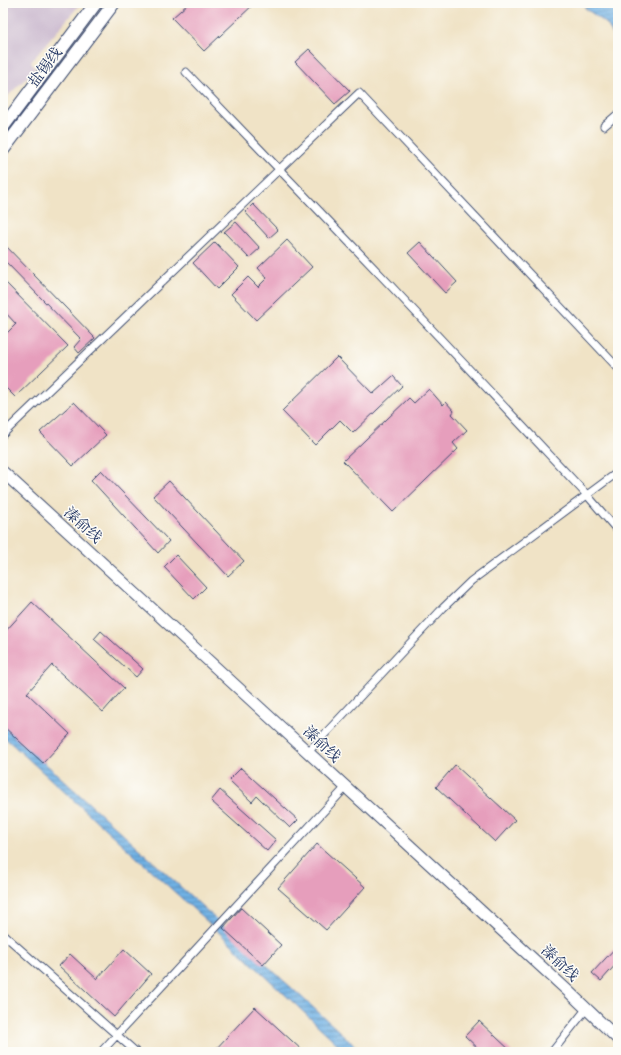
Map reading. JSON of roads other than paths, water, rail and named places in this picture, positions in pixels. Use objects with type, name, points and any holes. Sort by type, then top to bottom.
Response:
[{"type":"main road","name":"盐锡线","points":[[3,127],[96,3]]},
{"type":"main road","name":"盐锡线","points":[[3,150],[114,3]]},
{"type":"main road","name":"溱俞线","points":[[3,472],[587,1008],[618,1039]]},
{"type":"street","points":[[186,72],[278,170],[391,286],[587,495],[618,531]]},
{"type":"street","points":[[3,434],[359,93],[618,368]]},
{"type":"street","points":[[604,126],[618,114]]},
{"type":"street","points":[[308,752],[442,608],[471,582],[618,472]]},
{"type":"street","points":[[101,1052],[346,787]]},
{"type":"street","points":[[3,934],[136,1052]]},
{"type":"street","points":[[552,1052],[587,1008]]},
{"type":"water","points":[[585,3],[618,3],[618,44],[607,24],[585,8]]},
{"type":"water","points":[[3,725],[362,1052],[346,1052],[212,926],[3,736]]}]
